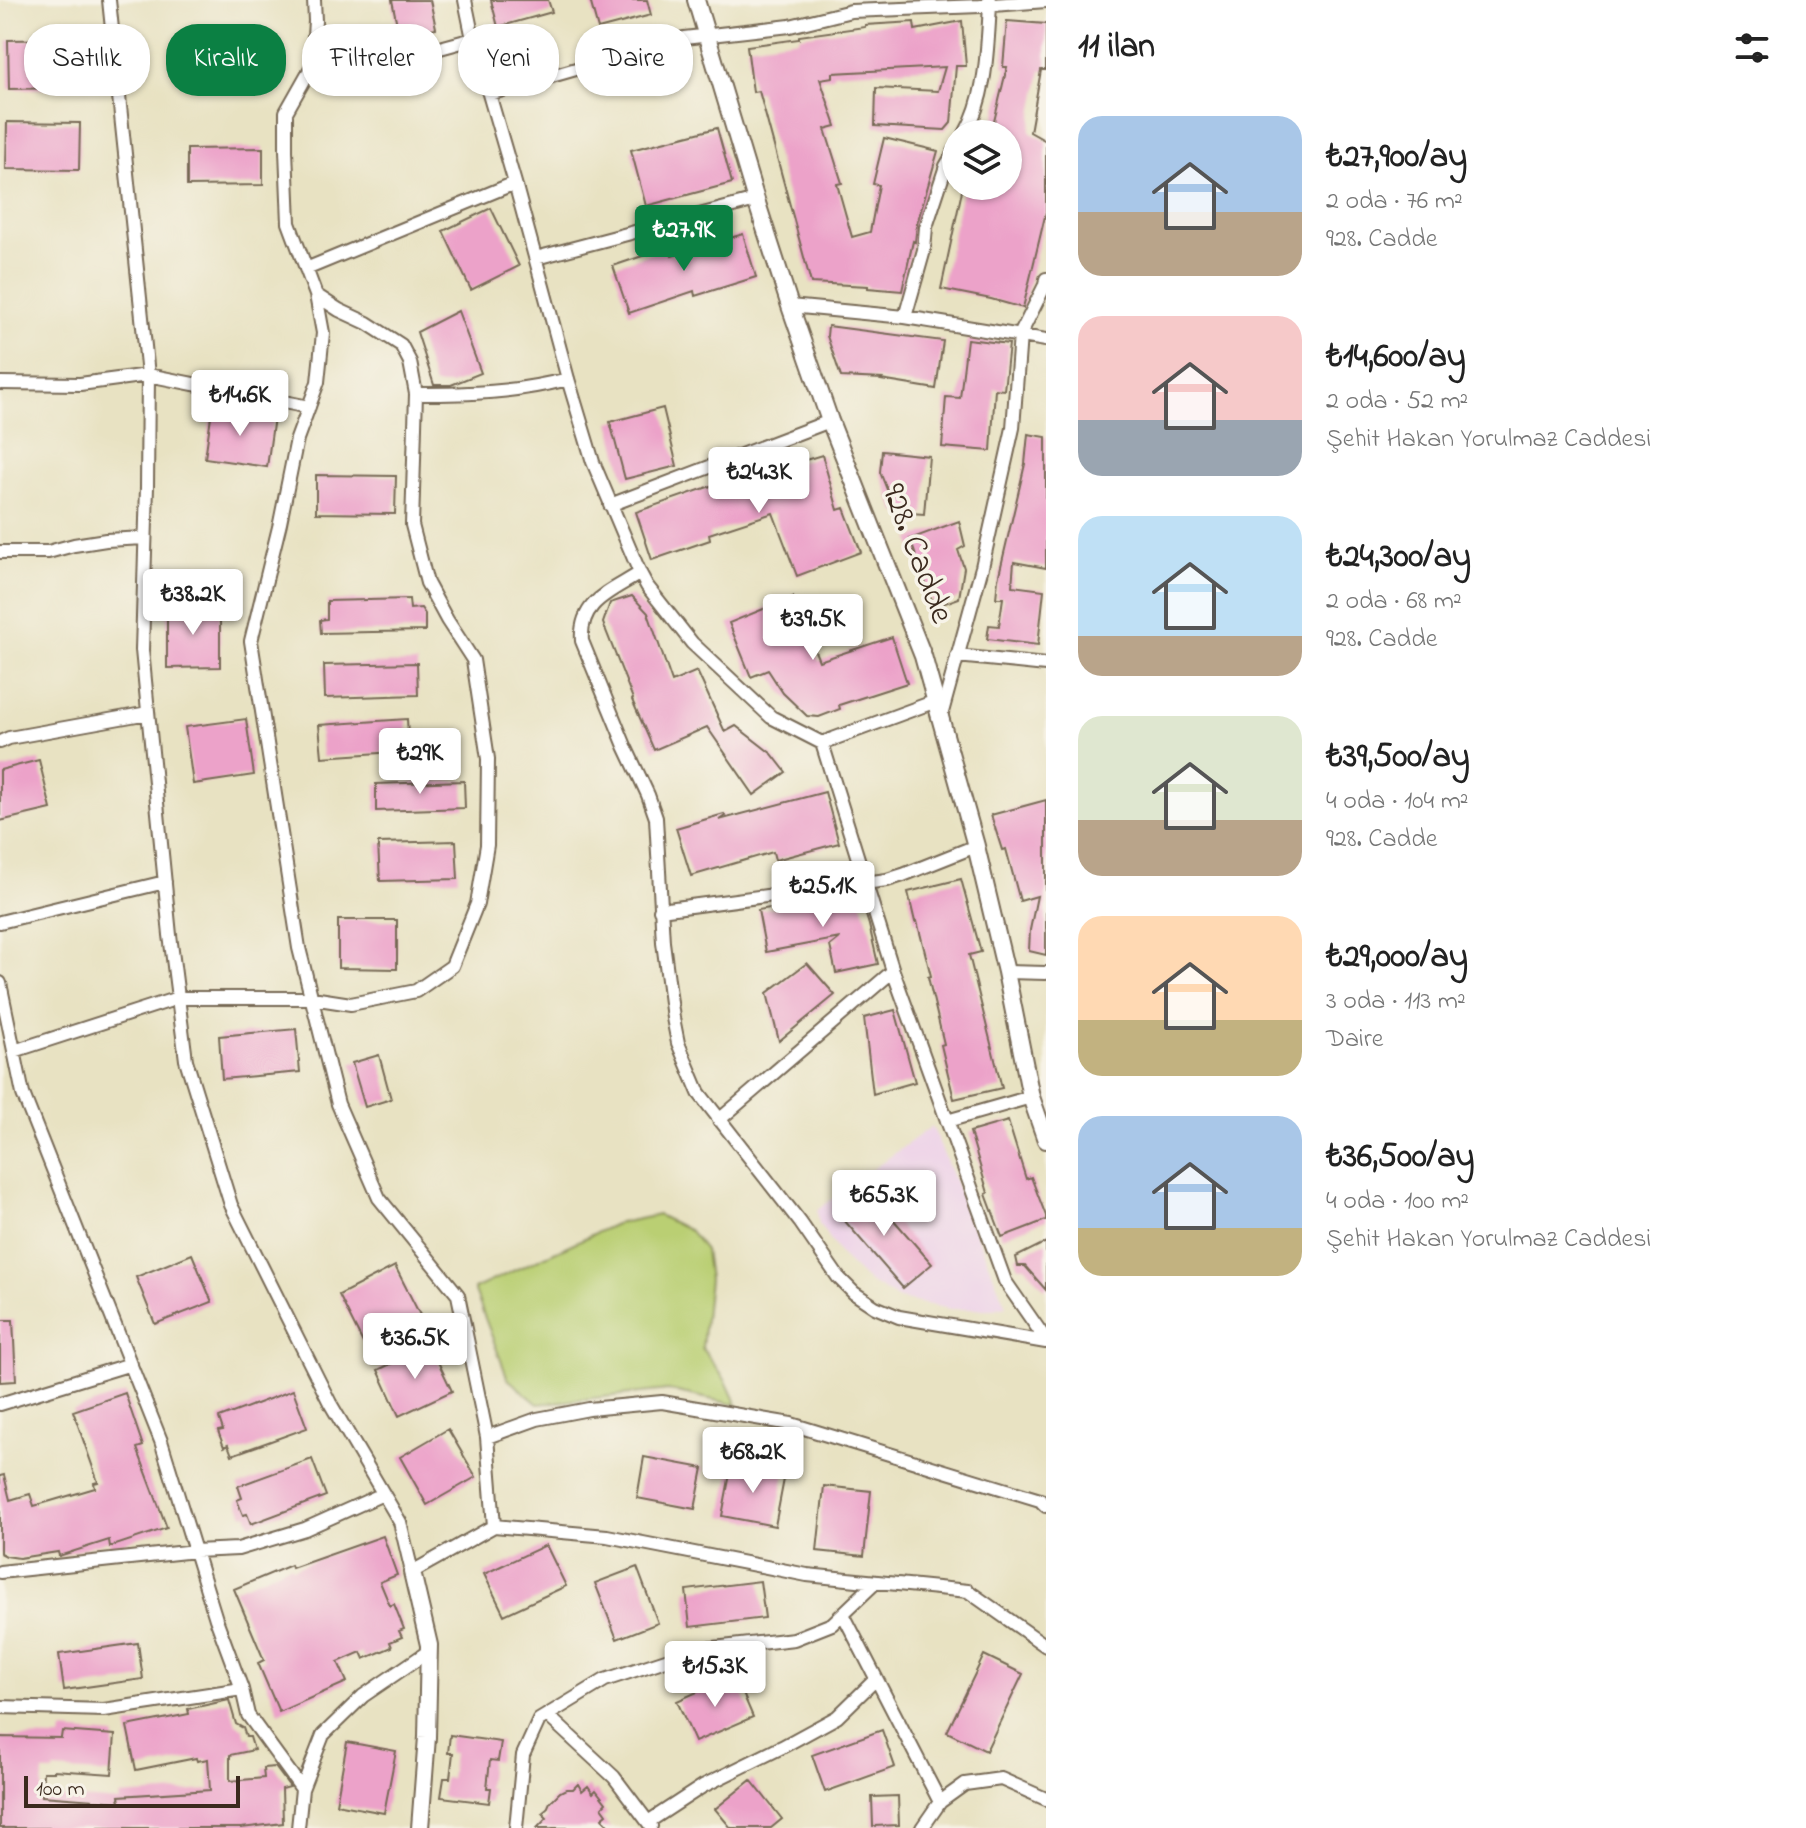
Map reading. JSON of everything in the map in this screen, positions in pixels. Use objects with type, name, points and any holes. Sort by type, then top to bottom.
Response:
[{"type":"street","points":[[109,0],[148,375],[142,650],[186,1060],[231,1205],[330,1403],[400,1522],[429,1651],[420,1828]]},
{"type":"street","points":[[314,0],[315,24]]},
{"type":"street","points":[[465,0],[470,24]]},
{"type":"street","name":"928. Cadde","points":[[696,0],[790,306],[830,421],[923,656],[976,846],[1031,1097],[1046,1140]]},
{"type":"street","points":[[559,74],[684,38],[790,26],[847,6],[1046,1]]},
{"type":"street","points":[[972,120],[984,82],[989,3]]},
{"type":"street","points":[[302,84],[286,112],[289,223],[316,295],[323,333],[318,382],[297,439],[251,641],[299,948],[338,1104],[379,1198],[458,1295],[487,1437],[494,1526]]},
{"type":"street","points":[[490,96],[593,462],[640,573],[692,643],[771,717],[822,743],[938,709],[957,656],[982,567],[1013,428],[1020,335],[1046,279]]},
{"type":"street","points":[[905,317],[924,250],[926,227],[942,178]]},
{"type":"street","points":[[306,269],[515,183]]},
{"type":"street","points":[[536,258],[756,200]]},
{"type":"street","points":[[14,1051],[178,998],[312,998],[351,1004],[416,991],[452,966],[477,904],[487,845],[488,759],[473,660],[427,583],[412,525],[416,394],[410,362],[401,345],[316,295]]},
{"type":"street","points":[[790,306],[905,317],[1046,340]]},
{"type":"street","points":[[0,383],[80,384],[148,375],[309,407]]},
{"type":"street","points":[[416,394],[499,393],[568,379]]},
{"type":"street","points":[[610,505],[830,421]]},
{"type":"street","points":[[0,552],[48,552],[106,540],[145,538]]},
{"type":"street","points":[[640,573],[591,605],[584,615],[582,641],[656,818],[660,910],[673,1018],[687,1069],[699,1093],[800,1222],[838,1277],[854,1293],[875,1307],[899,1317],[1046,1341]]},
{"type":"street","points":[[957,656],[1046,665]]},
{"type":"street","points":[[0,742],[148,713]]},
{"type":"street","points":[[822,743],[893,971],[1005,1281],[1046,1341]]},
{"type":"street","points":[[660,910],[887,880],[976,846]]},
{"type":"street","points":[[0,922],[165,882]]},
{"type":"street","points":[[719,1120],[893,971]]},
{"type":"street","points":[[1006,972],[1046,973]]},
{"type":"street","points":[[0,983],[23,1094],[161,1441],[248,1715],[302,1789]]},
{"type":"street","points":[[947,1121],[1031,1097]]},
{"type":"street","points":[[0,1404],[131,1364]]},
{"type":"street","points":[[487,1437],[537,1419],[589,1409],[662,1402],[791,1424],[1040,1500],[1046,1506]]},
{"type":"street","points":[[0,1572],[238,1549],[305,1529],[383,1494]]},
{"type":"street","points":[[412,1572],[494,1526],[607,1536],[807,1575],[968,1591],[1046,1646]]},
{"type":"street","points":[[516,1828],[523,1755],[539,1720],[605,1680],[696,1650],[794,1639],[832,1624],[875,1583]]},
{"type":"street","points":[[843,1614],[940,1802]]},
{"type":"street","points":[[298,1828],[302,1789],[323,1735],[363,1696],[429,1651]]},
{"type":"street","points":[[547,1715],[614,1777],[650,1825],[703,1786],[837,1717],[876,1679]]},
{"type":"street","points":[[0,1707],[104,1710],[242,1689]]},
{"type":"street","points":[[922,1828],[940,1802],[965,1784],[1001,1779],[1046,1799]]},
{"type":"shaded area","points":[[932,1126],[1006,1306],[950,1309],[899,1299],[867,1281],[842,1257],[819,1224],[817,1210]]},
{"type":"green space","points":[[658,1215],[690,1231],[705,1250],[709,1279],[702,1348],[726,1381],[737,1405],[668,1390],[538,1404],[508,1379],[474,1289],[615,1224]]},
{"type":"building","points":[[392,0],[430,0],[435,24],[397,24]]},
{"type":"building","points":[[491,0],[548,0],[552,12],[509,24],[497,24]]},
{"type":"building","points":[[590,0],[647,0],[651,15],[617,24],[597,24]]},
{"type":"building","points":[[962,21],[966,66],[956,66],[951,120],[942,120],[942,130],[875,126],[876,88],[938,91],[945,67],[833,73],[833,77],[820,79],[836,126],[825,129],[842,183],[837,184],[852,237],[870,232],[879,185],[873,184],[884,138],[938,151],[902,291],[811,283],[759,91],[753,92],[747,46],[865,25],[914,22],[915,30]]},
{"type":"building","points":[[1007,21],[1046,24],[1046,70],[1041,70],[1030,132],[1046,141],[1046,212],[1023,308],[941,289],[960,200],[1022,200],[1022,120],[994,120],[1007,67],[1003,67]]},
{"type":"building","points":[[8,40],[24,40],[24,89],[9,89]]},
{"type":"building","points":[[7,122],[80,123],[79,170],[6,169]]},
{"type":"building","points":[[717,128],[732,183],[646,206],[631,150]]},
{"type":"building","points":[[263,148],[263,185],[187,186],[187,149]]},
{"type":"building","points":[[491,208],[519,266],[471,290],[443,231]]},
{"type":"building","points":[[743,234],[756,277],[695,296],[694,291],[629,313],[613,266],[669,247],[672,256]]},
{"type":"building","points":[[458,311],[481,373],[451,385],[434,385],[417,332]]},
{"type":"building","points":[[828,326],[943,341],[936,389],[882,379],[841,377],[827,336]]},
{"type":"building","points":[[967,339],[1009,344],[1004,390],[995,389],[991,451],[942,447],[946,397],[960,398]]},
{"type":"building","points":[[663,408],[677,466],[625,479],[610,422]]},
{"type":"building","points":[[212,409],[274,417],[267,467],[205,458]]},
{"type":"building","points":[[1028,434],[1046,437],[1046,568],[1014,562],[1012,586],[1044,590],[1038,645],[987,639],[989,625],[999,626],[1003,598],[996,598],[998,579],[1025,464]]},
{"type":"building","points":[[882,451],[929,456],[924,514],[896,512],[880,472]]},
{"type":"building","points":[[822,455],[838,510],[844,508],[861,552],[797,576],[773,513],[709,534],[710,540],[652,560],[636,512],[757,470],[759,474]]},
{"type":"building","points":[[316,475],[396,476],[395,514],[316,513]]},
{"type":"building","points":[[959,521],[965,546],[958,550],[964,568],[959,598],[934,607],[910,539]]},
{"type":"building","points":[[632,596],[648,613],[672,682],[697,671],[725,732],[736,726],[772,754],[786,772],[754,795],[707,727],[654,750],[603,623],[610,603]]},
{"type":"building","points":[[793,597],[819,661],[892,637],[907,683],[839,705],[840,709],[819,717],[807,716],[783,693],[768,670],[751,677],[729,623]]},
{"type":"building","points":[[409,599],[410,609],[421,608],[425,614],[425,631],[321,633],[320,620],[327,619],[327,601]]},
{"type":"building","points":[[167,606],[220,606],[220,667],[167,668]]},
{"type":"building","points":[[417,663],[418,695],[325,698],[324,665]]},
{"type":"building","points":[[246,719],[254,775],[193,784],[185,727]]},
{"type":"building","points":[[407,719],[409,751],[322,757],[319,725]]},
{"type":"building","points":[[39,760],[51,809],[0,821],[0,770]]},
{"type":"building","points":[[464,781],[465,808],[376,811],[376,784]]},
{"type":"building","points":[[825,792],[839,843],[775,860],[773,852],[691,876],[676,828]]},
{"type":"building","points":[[1046,800],[1046,955],[1029,951],[1037,896],[1020,901],[1006,849],[1002,850],[991,815]]},
{"type":"building","points":[[456,841],[458,879],[380,881],[378,843]]},
{"type":"building","points":[[961,879],[981,952],[969,955],[1002,1088],[954,1099],[928,977],[931,976],[908,892]]},
{"type":"building","points":[[859,893],[878,964],[836,973],[830,946],[840,938],[766,952],[758,910]]},
{"type":"building","points":[[338,920],[397,920],[397,969],[338,968]]},
{"type":"building","points":[[807,963],[835,995],[779,1041],[767,993]]},
{"type":"building","points":[[895,1010],[915,1082],[873,1094],[864,1018]]},
{"type":"building","points":[[296,1029],[300,1072],[222,1079],[219,1036]]},
{"type":"building","points":[[379,1055],[391,1099],[365,1107],[352,1063]]},
{"type":"building","points":[[1008,1121],[1026,1179],[1031,1177],[1046,1220],[1002,1237],[986,1194],[970,1132]]},
{"type":"building","points":[[866,1188],[932,1264],[903,1288],[837,1212]]},
{"type":"building","points":[[1046,1242],[1046,1290],[1025,1266],[1018,1266],[1016,1257]]},
{"type":"building","points":[[192,1254],[212,1302],[155,1324],[136,1277]]},
{"type":"building","points":[[395,1266],[420,1315],[363,1343],[339,1295]]},
{"type":"building","points":[[0,1320],[13,1320],[16,1381],[0,1382]]},
{"type":"building","points":[[430,1345],[452,1391],[399,1416],[378,1370]]},
{"type":"building","points":[[293,1390],[307,1428],[232,1455],[228,1445],[224,1447],[218,1431],[223,1430],[219,1418]]},
{"type":"building","points":[[125,1393],[143,1446],[137,1448],[167,1528],[110,1547],[109,1540],[59,1556],[58,1552],[19,1558],[0,1553],[0,1476],[4,1475],[10,1500],[30,1494],[34,1506],[95,1488],[94,1483],[98,1482],[73,1411]]},
{"type":"building","points":[[448,1429],[476,1477],[427,1505],[400,1457]]},
{"type":"building","points":[[644,1457],[703,1468],[695,1509],[637,1498]]},
{"type":"building","points":[[312,1459],[326,1496],[251,1524],[237,1500],[242,1498],[238,1486]]},
{"type":"building","points":[[732,1463],[785,1474],[775,1526],[722,1516]]},
{"type":"building","points":[[824,1486],[871,1491],[864,1556],[817,1551]]},
{"type":"building","points":[[383,1536],[397,1575],[380,1582],[390,1606],[394,1604],[404,1629],[399,1631],[402,1637],[390,1642],[392,1647],[364,1659],[361,1652],[338,1662],[347,1682],[279,1712],[258,1663],[264,1660],[234,1589],[291,1565],[292,1568]]},
{"type":"building","points":[[546,1545],[566,1586],[504,1615],[484,1574]]},
{"type":"building","points":[[637,1567],[658,1623],[617,1639],[595,1583]]},
{"type":"building","points":[[760,1581],[765,1618],[690,1627],[686,1590]]},
{"type":"building","points":[[138,1643],[143,1679],[64,1690],[59,1654]]},
{"type":"building","points":[[984,1655],[1023,1674],[986,1751],[947,1732]]},
{"type":"building","points":[[735,1675],[753,1717],[695,1742],[677,1701]]},
{"type":"building","points":[[229,1700],[236,1724],[243,1728],[246,1737],[250,1737],[254,1750],[230,1755],[230,1781],[264,1778],[263,1768],[275,1767],[290,1787],[282,1789],[283,1823],[241,1828],[0,1828],[0,1737],[61,1738],[62,1731],[115,1735],[112,1774],[43,1772],[42,1796],[120,1802],[119,1796],[210,1790],[208,1759],[197,1761],[196,1758],[136,1770],[127,1726],[189,1714],[188,1709]]},
{"type":"building","points":[[882,1730],[895,1767],[825,1792],[812,1755]]},
{"type":"building","points":[[450,1735],[501,1742],[498,1761],[490,1760],[489,1803],[441,1797],[444,1778],[450,1778],[453,1753],[448,1753]]},
{"type":"building","points":[[347,1742],[396,1751],[384,1813],[336,1804]]},
{"type":"building","points":[[751,1780],[782,1819],[771,1828],[731,1828],[715,1809]]},
{"type":"building","points":[[578,1784],[582,1791],[588,1786],[593,1793],[596,1790],[606,1803],[602,1807],[607,1814],[602,1818],[610,1828],[537,1828],[547,1818],[542,1813],[550,1802],[560,1792],[573,1789]]},
{"type":"building","points":[[898,1796],[899,1825],[873,1826],[872,1797]]}]
